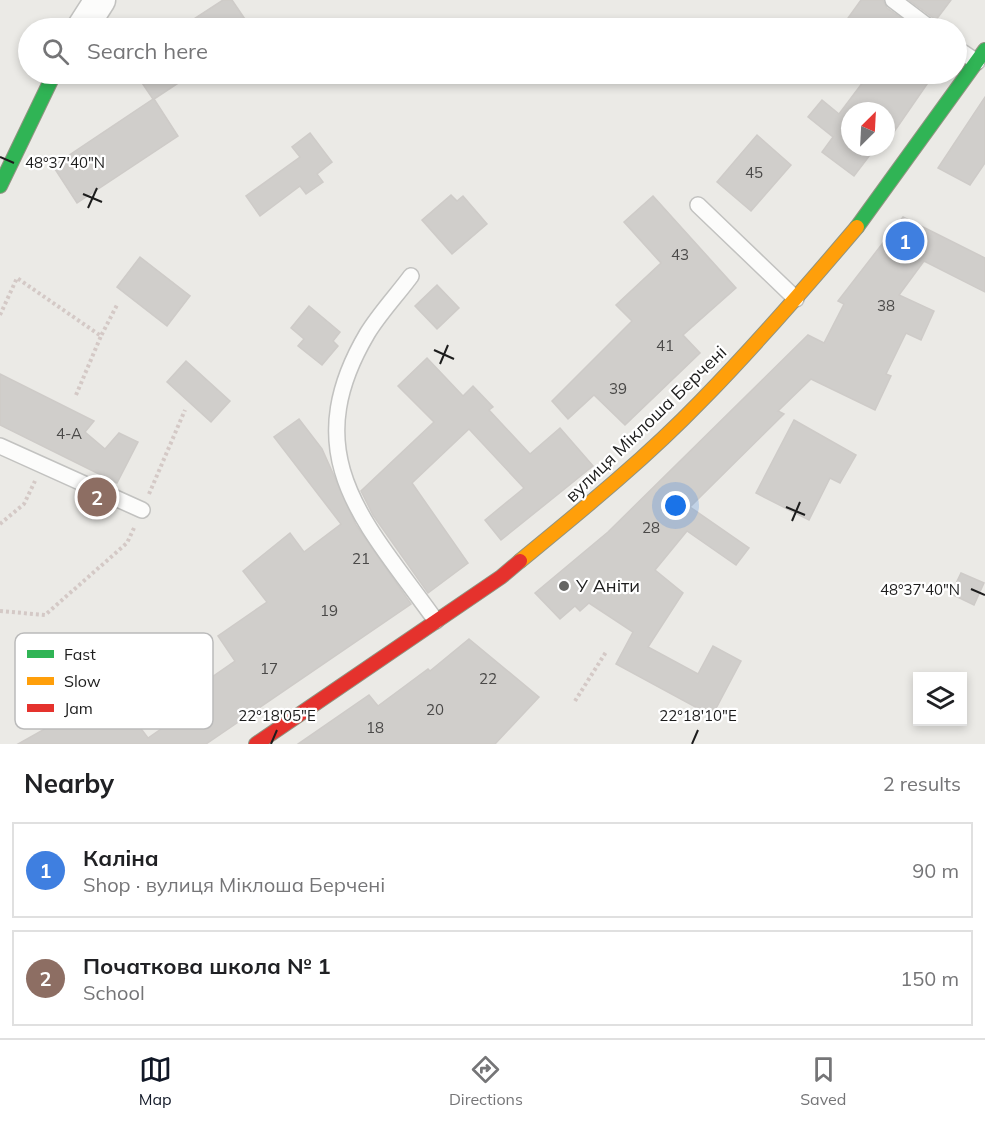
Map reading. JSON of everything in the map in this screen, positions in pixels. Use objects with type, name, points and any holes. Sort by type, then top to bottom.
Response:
[{"type":"street","points":[[88,18],[100,0]]},
{"type":"street","name":"вулиця Міклоша Берчені","points":[[967,75],[981,56]]},
{"type":"street","points":[[0,186],[49,84]]},
{"type":"street","name":"вулиця Міклоша Берчені","points":[[256,744],[509,571],[608,488],[700,402],[796,299],[865,217],[961,84]]},
{"type":"lane","points":[[893,0],[917,18]]},
{"type":"lane","points":[[698,205],[796,299]]},
{"type":"lane","points":[[411,276],[367,333],[351,364],[340,397],[336,436],[340,470],[364,523],[436,621]]},
{"type":"lane","points":[[0,446],[142,510]]},
{"type":"path","points":[[0,315],[17,278],[102,336]]},
{"type":"path","points":[[76,395],[118,303]]},
{"type":"path","points":[[0,611],[45,615],[127,543],[185,410]]},
{"type":"path","points":[[0,524],[24,504],[43,465]]},
{"type":"path","points":[[575,701],[606,652]]},
{"type":"building","points":[[223,0],[232,0],[244,18],[195,18]]},
{"type":"building","points":[[861,0],[883,0],[887,8],[901,18],[848,18]]},
{"type":"building","points":[[909,0],[951,0],[938,18],[933,18]]},
{"type":"building","points":[[143,84],[177,84],[154,99],[178,136],[77,203],[53,166],[153,99]]},
{"type":"building","points":[[862,84],[927,84],[895,131],[895,102],[848,102]]},
{"type":"building","points":[[985,97],[985,163],[970,185],[938,168]]},
{"type":"building","points":[[822,100],[839,114],[841,111],[841,156],[869,156],[854,176],[822,152],[833,137],[808,117]]},
{"type":"building","points":[[310,133],[332,162],[317,174],[323,182],[306,194],[300,186],[260,216],[246,196],[300,157],[292,147]]},
{"type":"building","points":[[757,135],[791,165],[751,211],[717,182]]},
{"type":"building","points":[[451,195],[457,201],[463,196],[487,224],[452,254],[422,220]]},
{"type":"building","points":[[653,196],[736,288],[683,335],[700,353],[625,425],[594,395],[568,419],[552,401],[632,321],[616,305],[661,263],[624,222]]},
{"type":"building","points":[[903,217],[985,258],[985,292],[924,261],[899,295],[934,311],[921,340],[906,333],[886,374],[891,376],[875,410],[811,379],[778,411],[784,414],[690,507],[749,548],[736,565],[687,531],[655,570],[683,593],[648,647],[698,674],[713,646],[741,661],[712,716],[616,664],[633,632],[589,603],[580,611],[575,606],[560,619],[535,593],[608,532],[808,335],[824,343],[844,304],[838,301]]},
{"type":"building","points":[[140,257],[190,296],[167,326],[117,287]]},
{"type":"building","points":[[437,285],[459,308],[437,329],[415,306]]},
{"type":"building","points":[[309,306],[340,332],[333,341],[338,346],[322,365],[298,346],[304,339],[291,328]]},
{"type":"building","points":[[427,358],[463,396],[473,386],[493,407],[489,410],[530,454],[560,428],[593,466],[501,540],[485,520],[524,488],[469,429],[412,483],[468,563],[428,593],[373,515],[361,491],[434,422],[398,386]]},
{"type":"building","points":[[186,361],[230,401],[211,422],[167,382]]},
{"type":"building","points":[[0,374],[94,421],[85,432],[105,449],[119,433],[138,442],[117,483],[0,425]]},
{"type":"building","points":[[299,419],[322,449],[356,525],[411,604],[206,744],[18,744],[45,729],[141,729],[148,738],[161,729],[213,729],[213,676],[235,661],[218,636],[267,602],[243,571],[290,533],[304,552],[341,524],[274,437]]},
{"type":"building","points":[[794,420],[856,455],[840,483],[830,478],[809,520],[756,493]]},
{"type":"building","points":[[961,573],[984,583],[974,605],[951,594]]},
{"type":"building","points":[[469,639],[539,697],[495,744],[298,744],[369,695],[378,706],[428,669],[430,671]]},
{"type":"traffic: fast","points":[[967,75],[985,50]]},
{"type":"traffic: fast","points":[[0,186],[49,84]]},
{"type":"traffic: fast","points":[[857,227],[960,84]]},
{"type":"traffic: slow","points":[[520,561],[613,484],[680,422],[761,337],[857,227]]},
{"type":"traffic: jam","points":[[256,744],[501,577],[520,561]]},
{"type":"place","name":"Калiна","points":[[905,241]]},
{"type":"place","name":"Початкова школа № 1","points":[[97,497]]},
{"type":"place","name":"У Аніти","points":[[564,586]]}]
